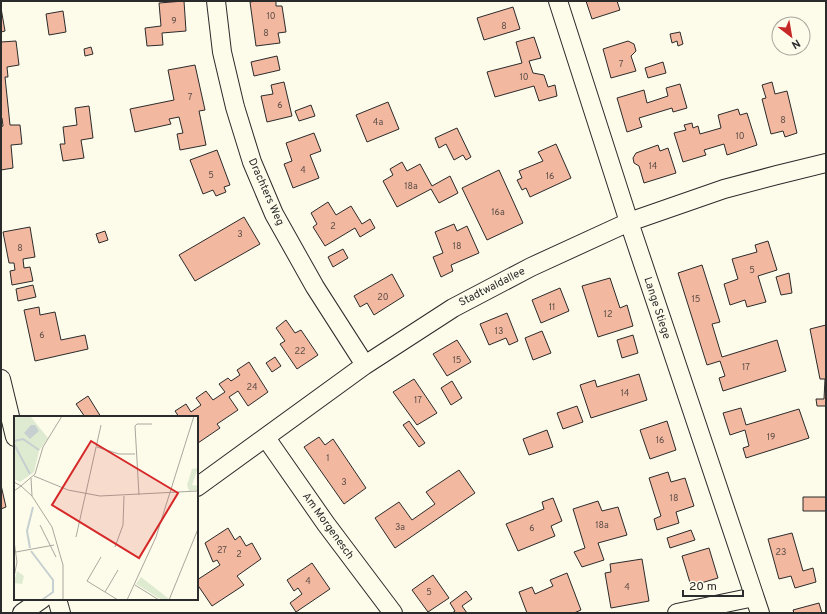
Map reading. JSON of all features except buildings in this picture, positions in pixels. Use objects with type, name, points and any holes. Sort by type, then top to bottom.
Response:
[{"type":"street","name":"Drachters Weg","points":[[216,1],[222,52],[235,108],[252,162],[274,214],[315,287],[365,365]]},
{"type":"street","name":"Lange Stiege","points":[[558,1],[629,222],[757,605]]},
{"type":"street","name":"Stadtwaldallee","points":[[198,487],[365,365],[453,308],[531,267],[629,222],[724,189],[776,174],[826,163]]},
{"type":"street","points":[[1,378],[14,433]]},
{"type":"street","name":"Am Morgenesch","points":[[266,438],[326,524],[393,613]]},
{"type":"street","points":[[22,613],[41,600]]},
{"type":"street","points":[[57,600],[61,613]]},
{"type":"street","points":[[678,613],[757,605]]}]
